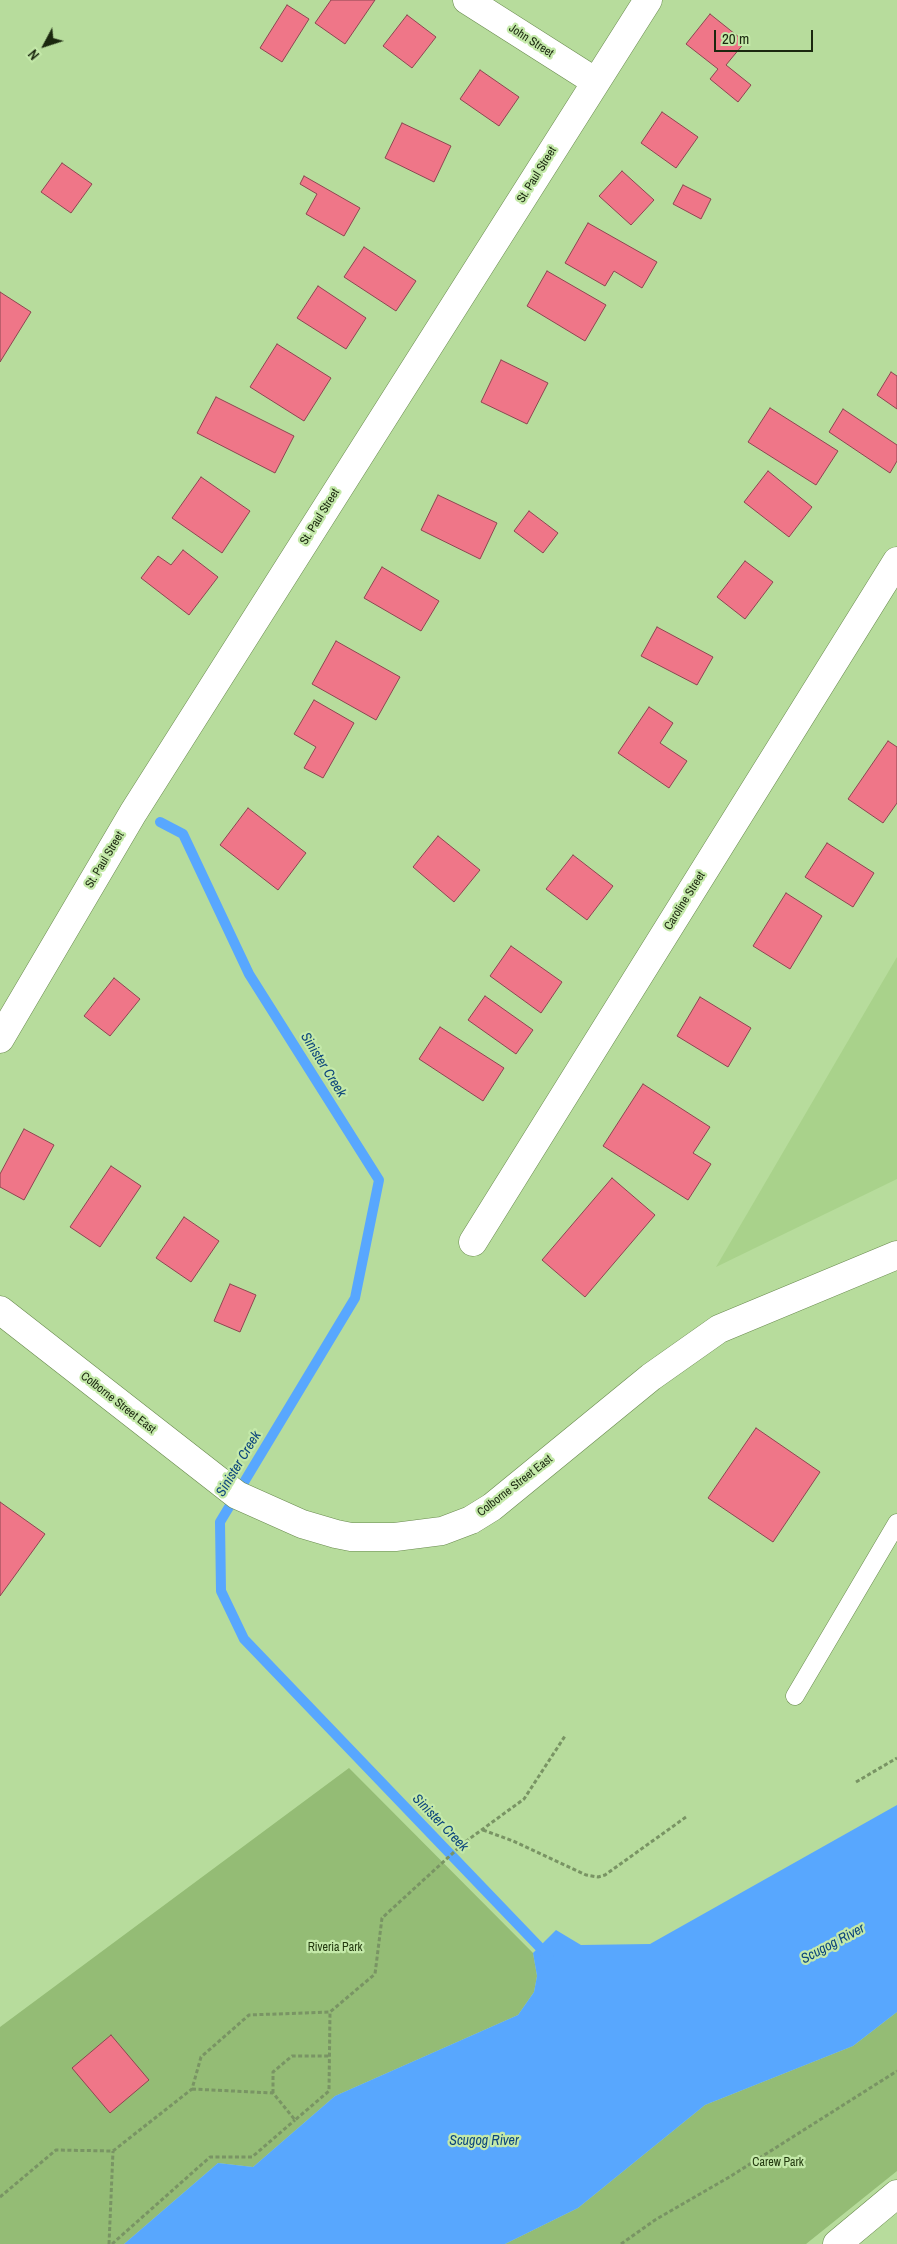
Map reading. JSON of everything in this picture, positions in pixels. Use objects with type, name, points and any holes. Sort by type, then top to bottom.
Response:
[{"type":"street","name":"John Street","points":[[467,0],[596,82]]},
{"type":"street","name":"St. Paul Street","points":[[0,1039],[133,813],[648,0]]},
{"type":"street","name":"Caroline Street","points":[[473,1242],[897,561]]},
{"type":"street","name":"Colborne Street East","points":[[0,1310],[226,1488],[249,1502],[310,1527],[351,1537],[395,1537],[443,1531],[471,1520],[492,1507],[651,1376],[710,1334],[897,1256]]},
{"type":"street","points":[[837,2244],[897,2194]]},
{"type":"lane","points":[[795,1696],[897,1523]]},
{"type":"path","points":[[0,2197],[56,2150],[113,2151],[192,2089],[202,2056],[249,2016],[330,2012],[375,1974],[382,1918],[465,1842],[524,1799],[566,1736]]},
{"type":"path","points":[[856,1782],[897,1758]]},
{"type":"path","points":[[482,1830],[520,1844],[586,1876],[598,1877],[605,1875],[686,1817]]},
{"type":"path","points":[[110,2244],[210,2157],[252,2156],[329,2091],[330,2012]]},
{"type":"path","points":[[295,2120],[273,2093],[274,2072],[292,2056],[329,2056]]},
{"type":"path","points":[[621,2244],[655,2220],[731,2176],[897,2071]]},
{"type":"path","points":[[192,2089],[273,2093]]},
{"type":"path","points":[[110,2244],[113,2151]]},
{"type":"shaded area","points":[[897,957],[897,1179],[716,1267]]},
{"type":"green space","name":"Riveria Park","points":[[349,1768],[533,1953],[537,1976],[534,1992],[518,2015],[335,2096],[253,2167],[218,2163],[124,2244],[0,2244],[0,2027]]},
{"type":"green space","name":"Carew Park","points":[[897,2012],[897,2171],[806,2244],[505,2244],[578,2208],[705,2105],[853,2046]]},
{"type":"water","name":"Scugog River","points":[[897,1805],[897,2012],[853,2046],[705,2105],[578,2208],[505,2244],[124,2244],[218,2163],[253,2167],[335,2096],[518,2015],[534,1992],[537,1976],[533,1953],[556,1930],[581,1945],[650,1944]]},
{"type":"building","points":[[331,0],[375,0],[345,44],[315,23]]},
{"type":"building","points":[[287,5],[309,19],[282,62],[260,48]]},
{"type":"building","points":[[710,14],[745,42],[726,65],[751,85],[738,102],[710,79],[718,69],[686,44]]},
{"type":"building","points":[[407,15],[436,37],[412,68],[383,46]]},
{"type":"building","points":[[480,70],[519,97],[499,126],[460,99]]},
{"type":"building","points":[[662,112],[698,137],[676,168],[641,143]]},
{"type":"building","points":[[402,123],[451,146],[434,182],[385,158]]},
{"type":"building","points":[[62,163],[92,184],[71,213],[41,192]]},
{"type":"building","points":[[622,171],[654,200],[631,225],[599,196]]},
{"type":"building","points":[[304,176],[360,208],[344,236],[306,214],[317,194],[300,184]]},
{"type":"building","points":[[683,185],[711,199],[701,219],[673,204]]},
{"type":"building","points":[[588,223],[657,262],[642,288],[614,271],[605,286],[565,263]]},
{"type":"building","points":[[364,247],[416,281],[396,311],[344,277]]},
{"type":"building","points":[[547,271],[606,305],[585,341],[527,306]]},
{"type":"building","points":[[318,286],[366,318],[346,349],[297,318]]},
{"type":"building","points":[[0,292],[31,312],[0,362]]},
{"type":"building","points":[[277,344],[331,378],[304,421],[250,387]]},
{"type":"building","points":[[501,360],[548,383],[527,424],[481,402]]},
{"type":"building","points":[[891,372],[897,376],[897,409],[877,395]]},
{"type":"building","points":[[216,397],[294,436],[275,473],[197,433]]},
{"type":"building","points":[[770,408],[838,451],[816,485],[748,442]]},
{"type":"building","points":[[843,409],[897,445],[897,461],[890,473],[829,432]]},
{"type":"building","points":[[768,471],[812,507],[789,537],[744,502]]},
{"type":"building","points":[[201,477],[250,511],[222,553],[172,518]]},
{"type":"building","points":[[438,495],[497,523],[480,559],[421,530]]},
{"type":"building","points":[[529,511],[558,533],[543,553],[514,531]]},
{"type":"building","points":[[183,550],[218,577],[189,615],[141,578],[158,556],[171,565]]},
{"type":"building","points":[[745,561],[773,582],[745,619],[717,597]]},
{"type":"building","points":[[382,567],[439,601],[421,631],[364,598]]},
{"type":"building","points":[[657,627],[713,657],[697,685],[641,656]]},
{"type":"building","points":[[336,641],[400,677],[376,720],[312,684]]},
{"type":"building","points":[[314,700],[354,723],[323,778],[304,768],[316,747],[294,734]]},
{"type":"building","points":[[649,707],[673,723],[660,743],[687,761],[669,788],[618,753]]},
{"type":"building","points":[[888,741],[897,747],[897,803],[883,823],[848,799]]},
{"type":"building","points":[[248,808],[306,853],[278,890],[220,845]]},
{"type":"building","points":[[438,836],[480,870],[454,902],[413,867]]},
{"type":"building","points":[[827,843],[874,873],[853,907],[805,877]]},
{"type":"building","points":[[573,855],[613,886],[587,920],[546,889]]},
{"type":"building","points":[[786,893],[822,916],[790,969],[753,946]]},
{"type":"building","points":[[511,946],[562,982],[541,1013],[490,976]]},
{"type":"building","points":[[114,978],[140,999],[110,1036],[84,1016]]},
{"type":"building","points":[[485,996],[533,1030],[516,1054],[468,1020]]},
{"type":"building","points":[[700,997],[751,1028],[728,1067],[677,1036]]},
{"type":"building","points":[[440,1027],[504,1068],[483,1101],[419,1059]]},
{"type":"building","points":[[643,1084],[710,1127],[693,1153],[711,1164],[688,1200],[603,1146]]},
{"type":"building","points":[[24,1129],[54,1145],[24,1200],[0,1187],[0,1174]]},
{"type":"building","points":[[111,1166],[141,1186],[100,1247],[70,1227]]},
{"type":"building","points":[[612,1178],[655,1215],[585,1297],[542,1260]]},
{"type":"building","points":[[184,1217],[219,1241],[191,1282],[156,1258]]},
{"type":"building","points":[[230,1284],[256,1295],[240,1332],[214,1321]]},
{"type":"building","points":[[756,1428],[820,1472],[773,1542],[708,1498]]},
{"type":"building","points":[[0,1502],[45,1534],[0,1596]]},
{"type":"building","points":[[111,2035],[149,2080],[110,2113],[72,2068]]},
{"type":"waterway","name":"Sinister Creek","points":[[160,822],[183,834],[249,974],[379,1180],[355,1298],[220,1522],[221,1591],[244,1639],[549,1957]]}]
